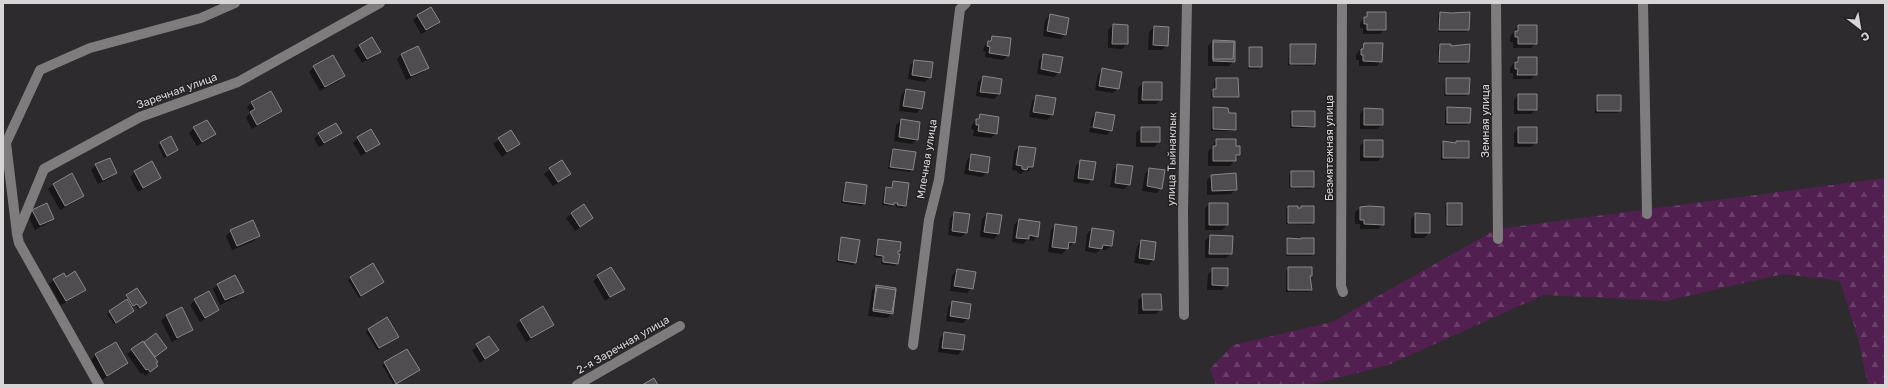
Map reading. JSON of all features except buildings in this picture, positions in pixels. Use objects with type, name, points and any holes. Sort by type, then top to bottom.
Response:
[{"type":"street","points":[[99,385],[20,243],[17,234],[4,143],[40,70],[90,48],[201,18],[234,3]]},
{"type":"street","name":"Заречная улица","points":[[17,234],[44,169],[140,117],[238,82],[380,3]]},
{"type":"street","name":"Млечная улица","points":[[912,345],[929,220],[939,180],[960,9],[966,3]]},
{"type":"street","name":"улица Тыйнаклык","points":[[1184,315],[1183,211],[1187,3]]},
{"type":"street","name":"Безмятежная улица","points":[[1342,3],[1341,286],[1343,292]]},
{"type":"street","name":"Земная улица","points":[[1496,3],[1498,239]]},
{"type":"street","points":[[1643,3],[1647,214]]},
{"type":"street","name":"2-я Заречная улица","points":[[577,385],[680,326]]},
{"type":"green space","points":[[1885,178],[1885,385],[1868,385],[1858,338],[1840,281],[1783,274],[1666,301],[1544,295],[1388,365],[1310,385],[1216,385],[1210,369],[1233,345],[1332,322],[1497,229]]}]
